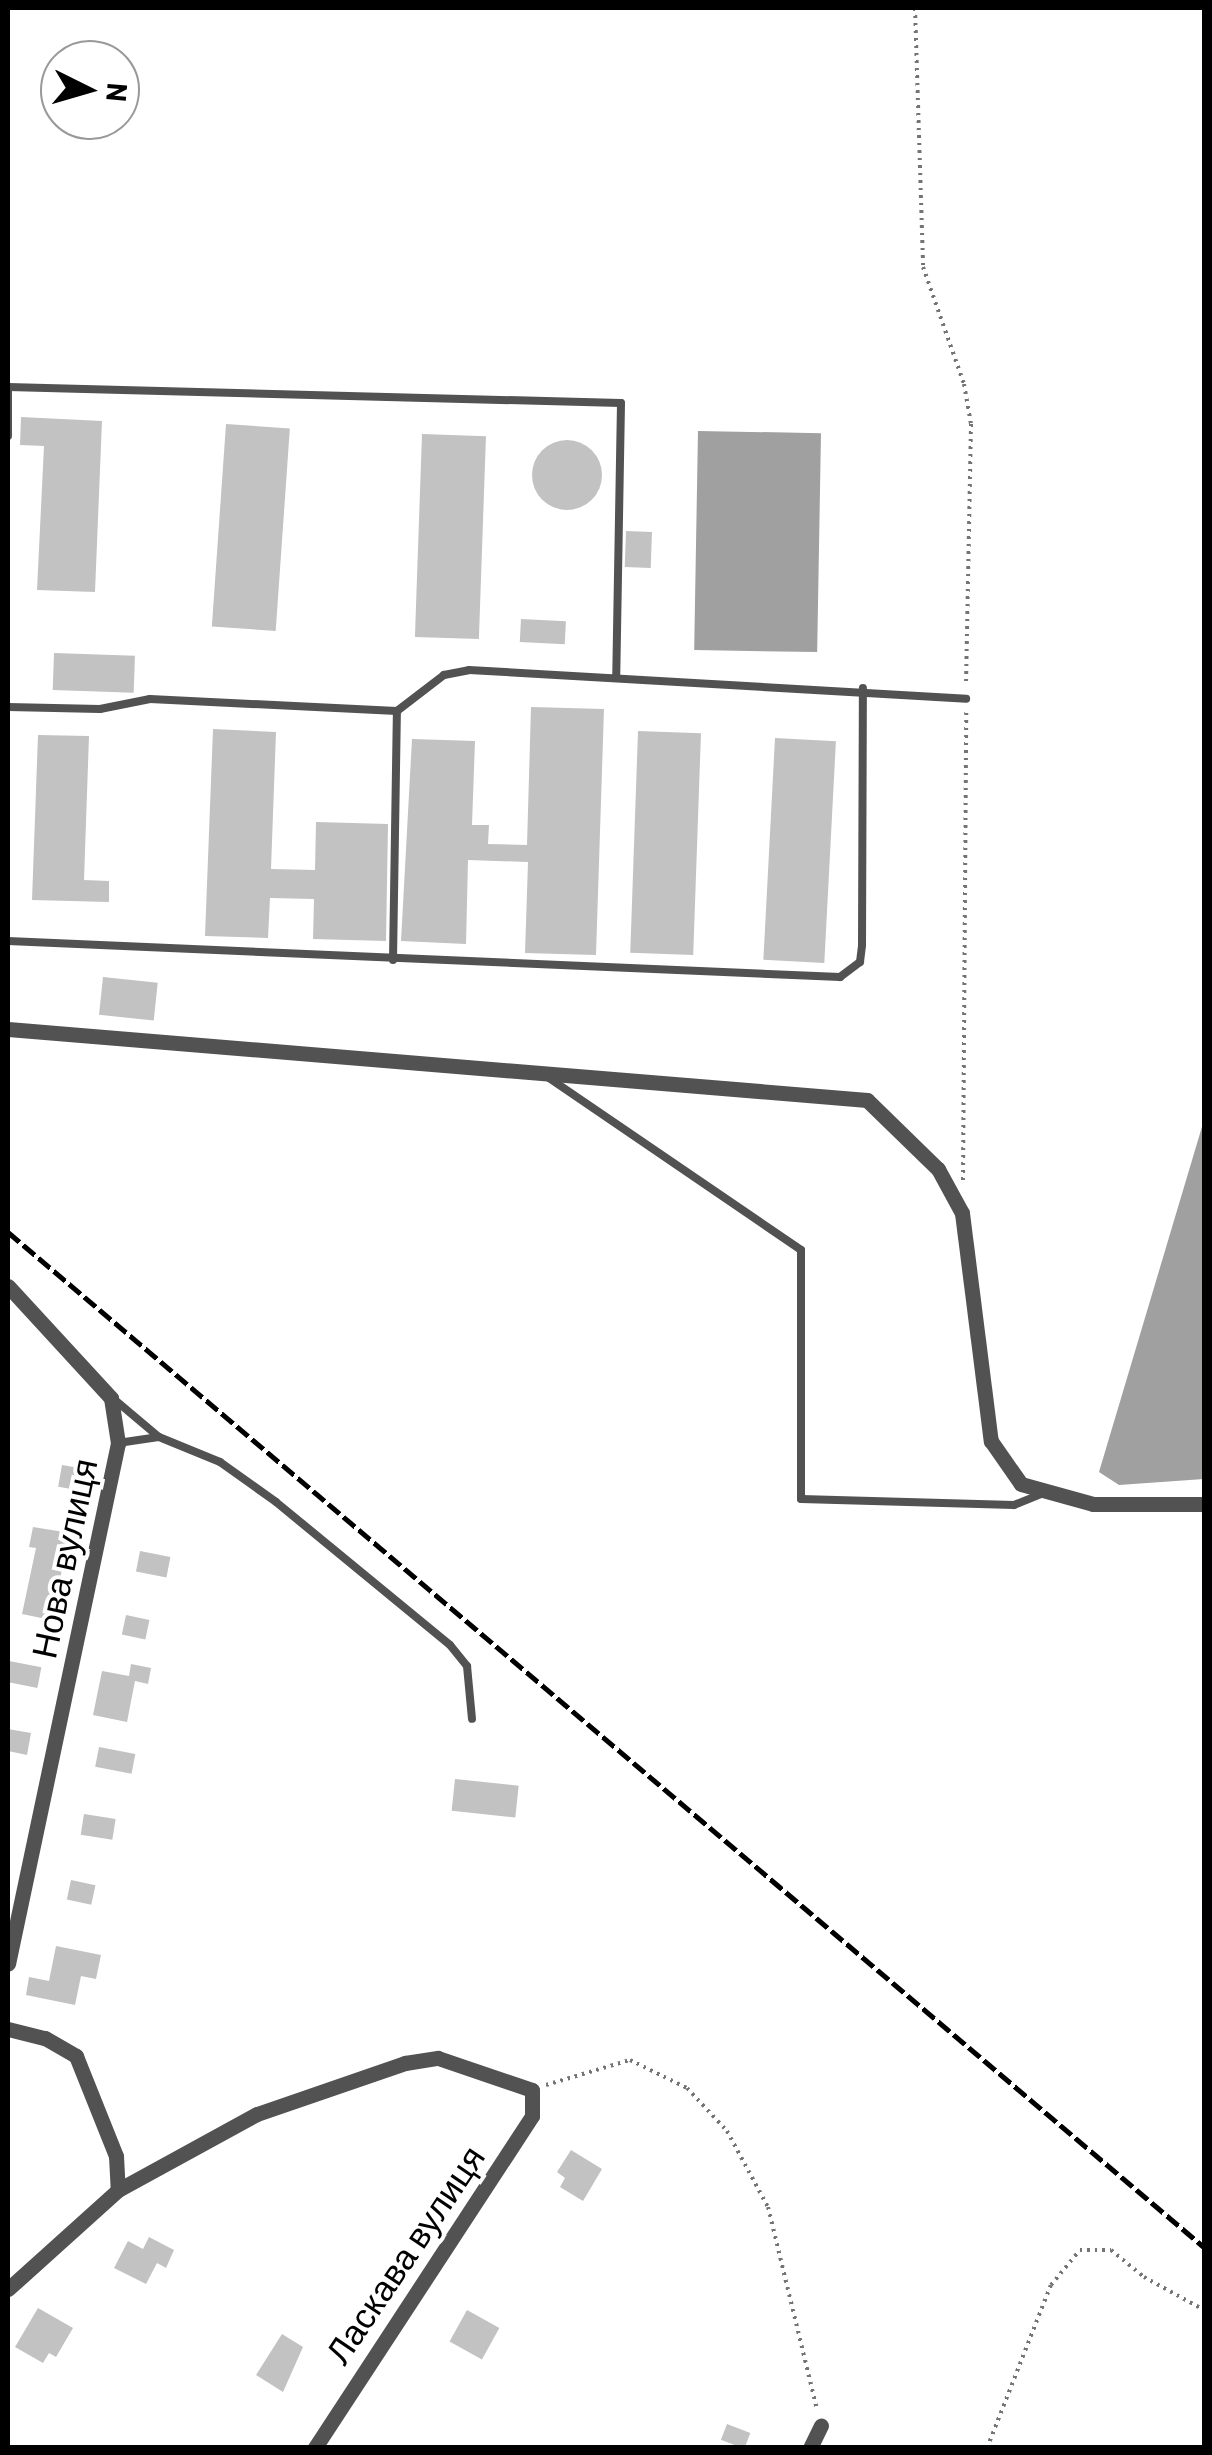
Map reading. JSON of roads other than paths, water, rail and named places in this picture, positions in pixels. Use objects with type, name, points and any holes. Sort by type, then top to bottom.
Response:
[{"type":"street","points":[[8,1029],[867,1100],[938,1169],[962,1213],[992,1441],[1021,1484],[1093,1504],[1204,1504]]},
{"type":"street","points":[[8,1286],[111,1398]]},
{"type":"street","name":"Нова вулиця","points":[[8,1964],[118,1442],[111,1398]]},
{"type":"street","points":[[8,2029],[44,2038],[76,2056],[116,2156],[118,2190],[8,2288]]},
{"type":"street","name":"Ласкава вулиця","points":[[118,2190],[257,2114],[405,2063],[438,2058],[532,2090],[532,2116],[315,2448]]},
{"type":"street","points":[[810,2448],[821,2425]]},
{"type":"lane","points":[[8,436],[8,386],[621,403],[616,677]]},
{"type":"lane","points":[[8,706],[100,709],[150,699],[397,711],[444,675],[469,670],[863,688],[966,699]]},
{"type":"lane","points":[[8,941],[840,977],[852,972],[862,945],[863,688]]},
{"type":"lane","points":[[393,960],[397,711]]},
{"type":"lane","points":[[542,1073],[802,1250],[801,1499],[1014,1505],[1047,1492]]},
{"type":"lane","points":[[111,1398],[158,1437],[220,1462],[248,1482],[450,1645],[467,1666],[472,1719]]},
{"type":"lane","points":[[118,1442],[158,1437]]},
{"type":"railway","points":[[8,1232],[1204,2247]]}]
